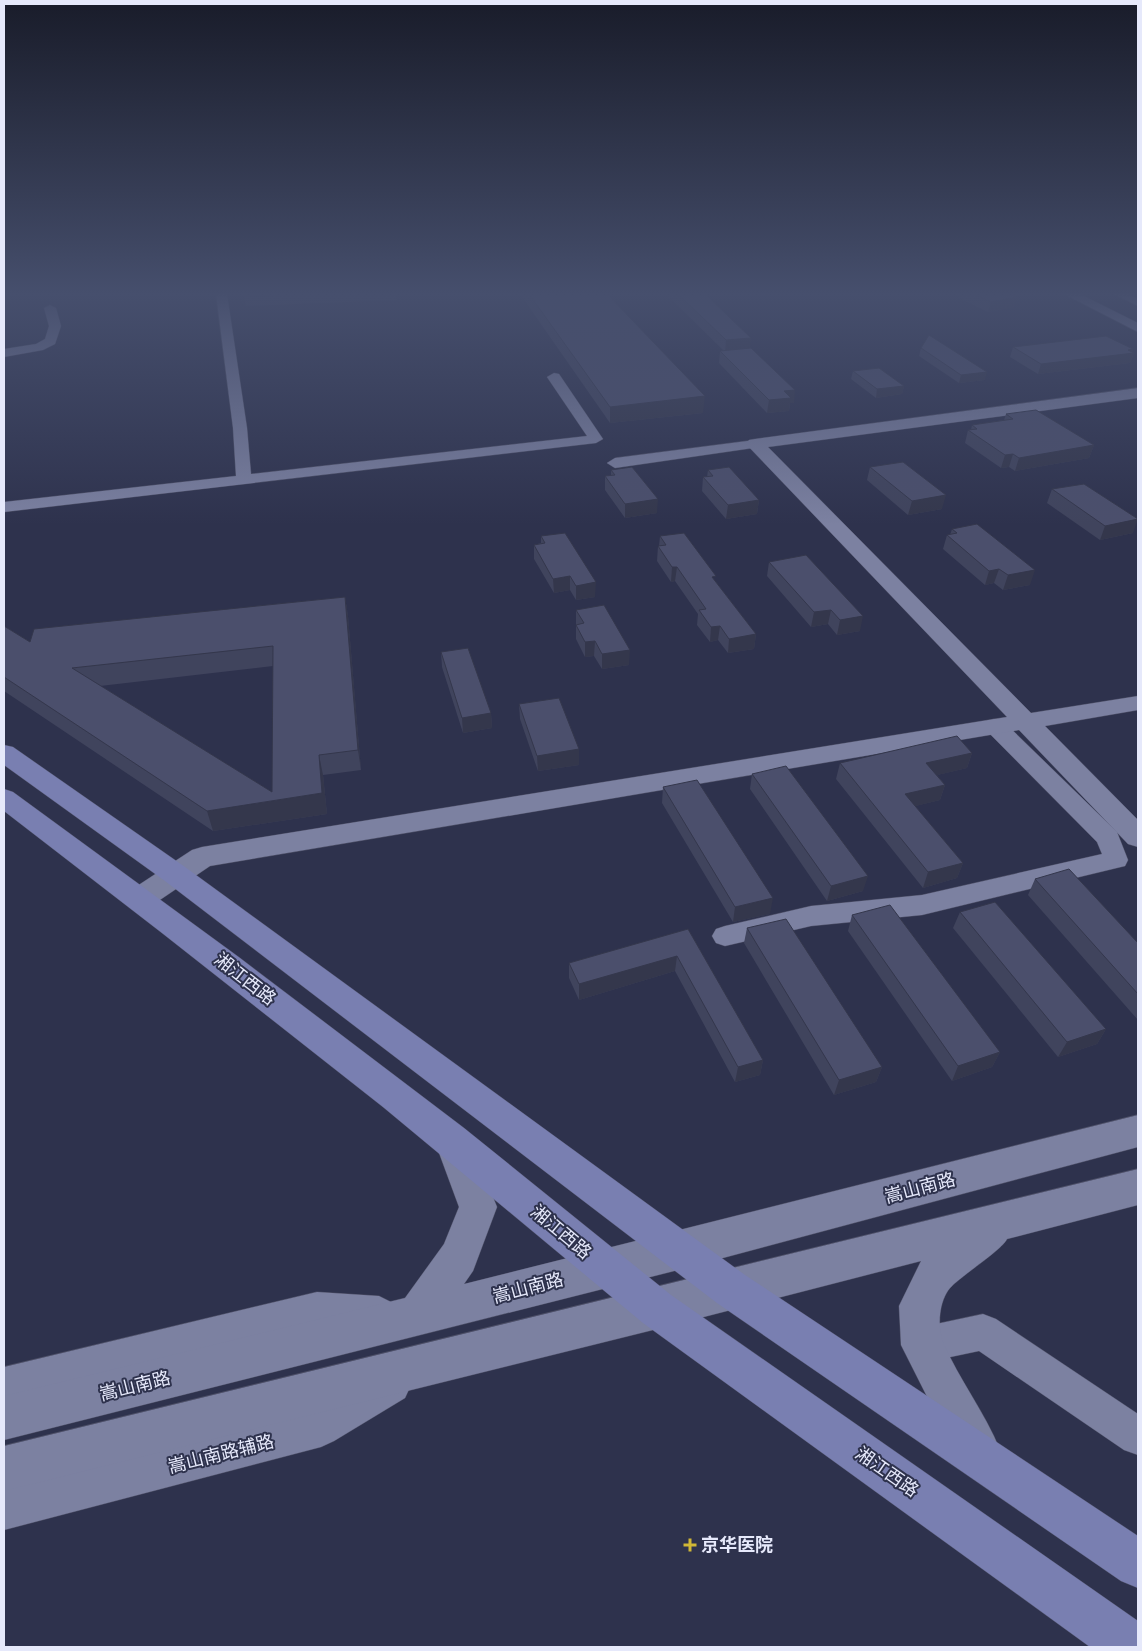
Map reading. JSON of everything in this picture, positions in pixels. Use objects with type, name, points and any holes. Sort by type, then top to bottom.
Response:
[{"type":"main road","points":[[4,753],[175,874],[731,1289],[981,1456],[1138,1564]]},
{"type":"main road","name":"湘江西路","points":[[4,798],[141,898],[453,1142],[604,1268],[657,1309],[1125,1646]]},
{"type":"street","points":[[232,371],[240,428],[244,479]]},
{"type":"street","points":[[4,507],[596,439],[554,377]]},
{"type":"street","points":[[615,463],[1138,393]]},
{"type":"street","points":[[755,444],[1023,721],[1138,836]]},
{"type":"street","points":[[141,898],[202,857],[1138,703]]},
{"type":"street","points":[[725,936],[811,916],[922,905],[1116,860],[1108,838],[995,726]]},
{"type":"street","name":"嵩山南路","points":[[4,1418],[678,1251],[1138,1131]]},
{"type":"street","points":[[4,1386],[316,1310],[416,1317],[459,1257],[478,1207],[453,1142]]},
{"type":"street","points":[[4,1469],[657,1309],[1138,1187]]},
{"type":"street","points":[[981,1456],[922,1345],[919,1306],[935,1275],[964,1250],[1003,1222]]},
{"type":"street","points":[[922,1345],[983,1332],[1138,1436]]},
{"type":"street","name":"嵩山南路辅路","points":[[4,1510],[322,1428],[425,1366]]},
{"type":"building","points":[[584,371],[681,371],[705,396],[610,407]]},
{"type":"building","points":[[740,371],[775,371],[795,390],[784,391],[791,398],[769,400]]},
{"type":"building","points":[[853,371],[883,371],[904,386],[877,389]]},
{"type":"building","points":[[955,371],[987,372],[961,375]]},
{"type":"building","points":[[1036,410],[1094,445],[1019,458],[1013,454],[1005,455],[968,430],[977,429],[972,425],[1013,419],[1006,414]]},
{"type":"building","points":[[903,462],[946,495],[912,501],[870,467]]},
{"type":"building","points":[[632,467],[658,499],[625,504],[605,476],[615,475],[611,470]]},
{"type":"building","points":[[729,467],[759,500],[728,505],[703,477],[713,476],[708,470]]},
{"type":"building","points":[[1084,484],[1138,519],[1105,526],[1052,489]]},
{"type":"building","points":[[977,524],[1035,570],[1008,575],[999,569],[989,571],[947,535],[957,533],[952,529]]},
{"type":"building","points":[[565,533],[596,582],[576,586],[570,576],[553,579],[534,545],[545,543],[541,536]]},
{"type":"building","points":[[684,533],[716,576],[712,577],[756,634],[729,639],[720,626],[711,627],[699,610],[706,609],[677,567],[672,567],[658,546],[666,545],[660,536]]},
{"type":"building","points":[[806,555],[863,616],[840,620],[831,610],[814,612],[769,562]]},
{"type":"building","points":[[345,597],[358,750],[319,755],[322,793],[207,811],[4,677],[4,626],[30,642],[34,629]],"holes":[[[273,646],[272,792],[72,668]]]},
{"type":"building","points":[[604,605],[630,650],[602,654],[595,641],[585,642],[576,625],[584,623],[576,610]]},
{"type":"building","points":[[468,648],[491,713],[462,718],[441,652]]},
{"type":"building","points":[[559,698],[579,749],[537,756],[519,704]]},
{"type":"building","points":[[957,736],[972,753],[926,763],[945,785],[905,794],[963,863],[928,872],[840,763]]},
{"type":"building","points":[[786,766],[868,876],[831,886],[752,774]]},
{"type":"building","points":[[697,780],[773,898],[735,907],[663,787]]},
{"type":"building","points":[[1069,869],[1138,943],[1138,994],[1035,879]]},
{"type":"building","points":[[995,902],[1106,1029],[1067,1042],[960,912]]},
{"type":"building","points":[[890,905],[1000,1052],[958,1066],[852,915]]},
{"type":"building","points":[[786,919],[882,1067],[839,1080],[747,928]]},
{"type":"building","points":[[688,929],[763,1060],[738,1067],[677,956],[579,984],[569,963]]},
{"type":"place","name":"京华医院","points":[[690,1545]]}]
